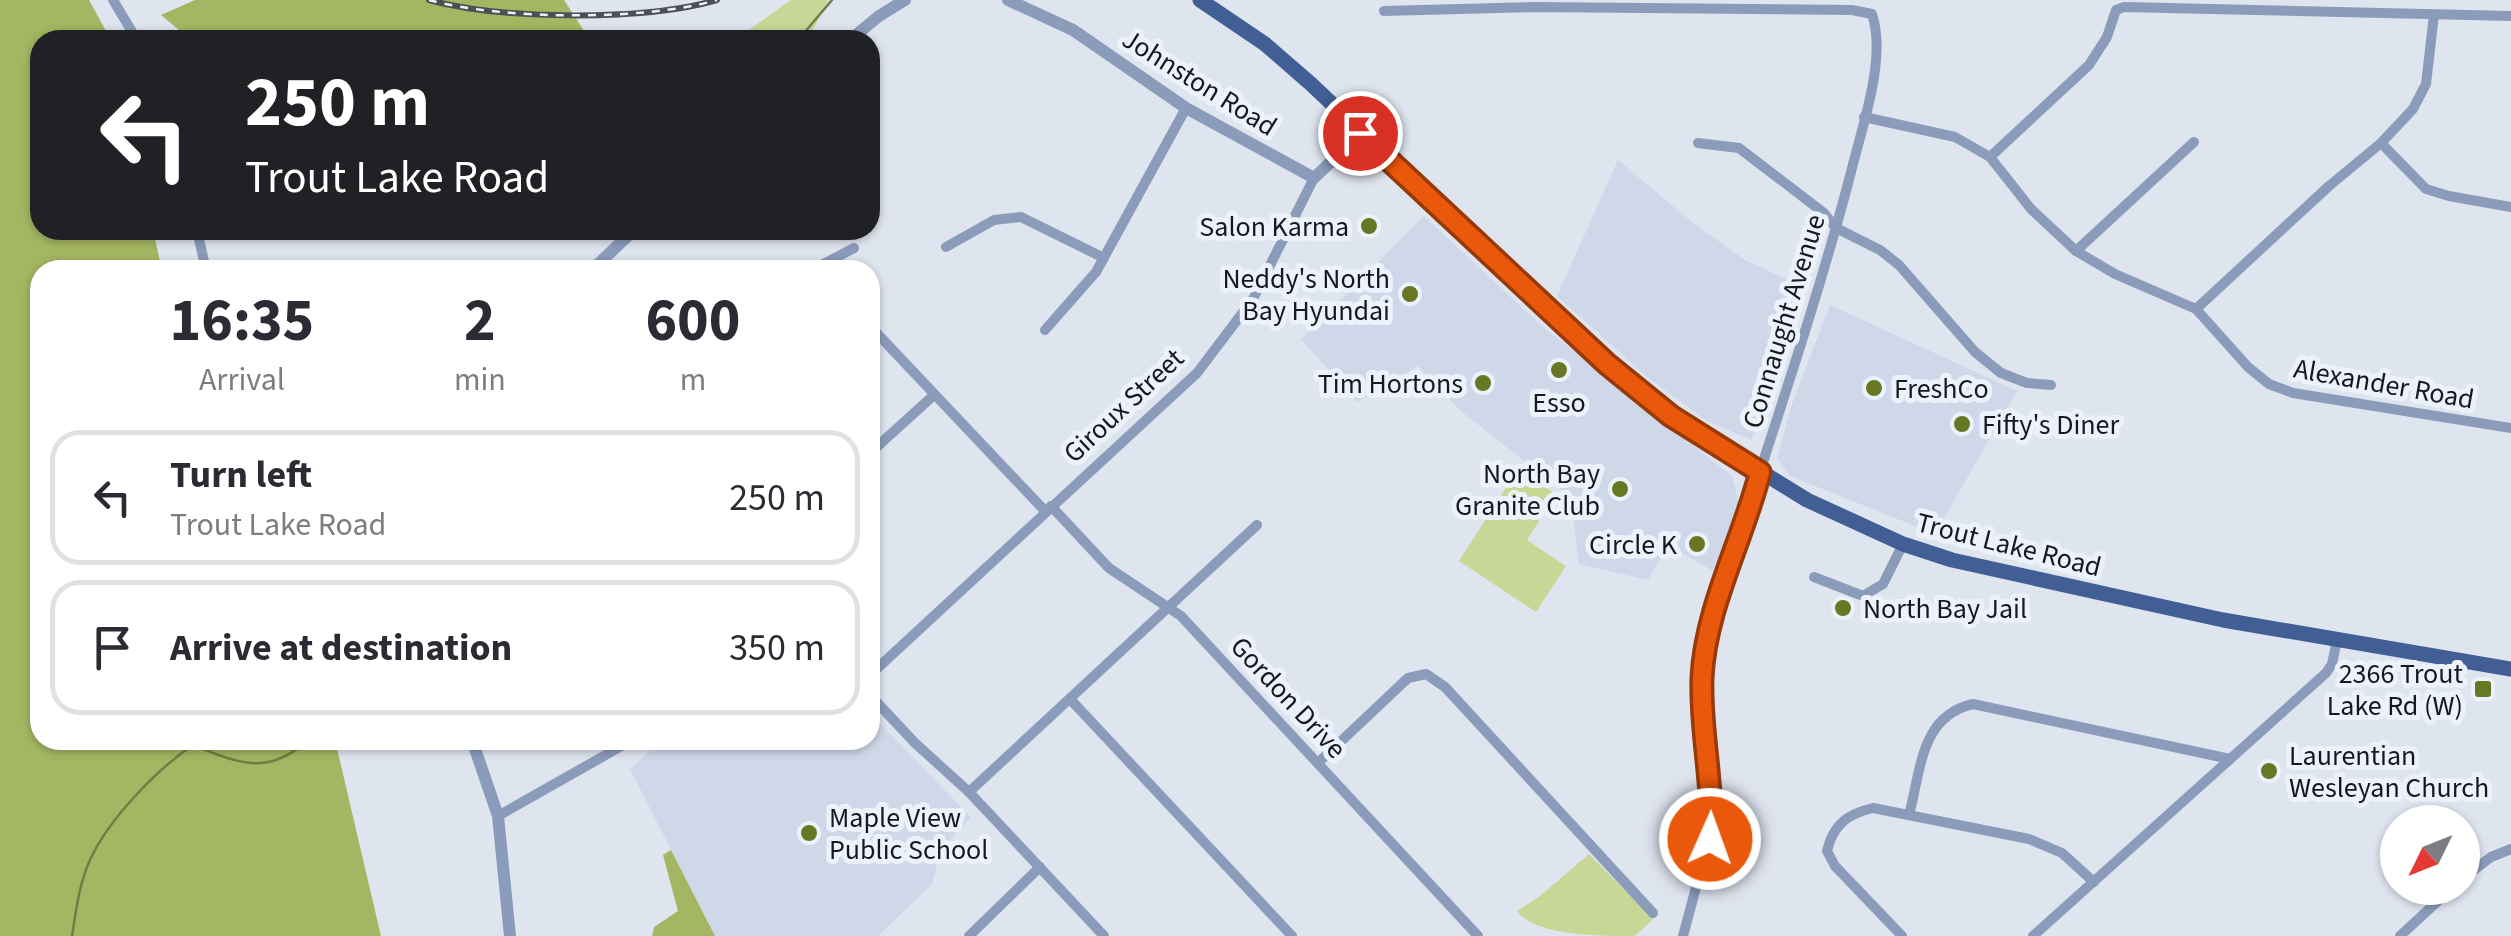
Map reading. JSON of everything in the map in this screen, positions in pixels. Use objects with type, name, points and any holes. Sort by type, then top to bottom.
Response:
[{"type":"main road","name":"Trout Lake Road","points":[[1200,0],[1265,44],[1607,364],[1671,416],[1807,500],[1903,544],[1952,560],[2337,640],[2511,668]]},
{"type":"street","points":[[113,0],[131,30]]},
{"type":"street","points":[[862,30],[906,0]]},
{"type":"street","name":"Johnston Road","points":[[1008,0],[1073,30],[1186,108],[1314,178]]},
{"type":"street","name":"Connaught Avenue","points":[[1384,11],[1572,7],[1868,12],[1877,29],[1878,50],[1836,228],[1707,641],[1702,679],[1712,803],[1710,839],[1683,936]]},
{"type":"street","points":[[1990,157],[2089,65],[2107,37],[2116,10],[2124,7],[2511,16]]},
{"type":"street","points":[[2196,309],[2329,186],[2382,143],[2413,109],[2426,84],[2434,15]]},
{"type":"street","points":[[1045,330],[1096,272],[1186,108]]},
{"type":"street","name":"Alexander Road","points":[[1864,117],[1955,138],[1990,157],[2030,209],[2076,251],[2115,274],[2196,309],[2268,384],[2293,393],[2511,428]]},
{"type":"street","name":"Giroux Street","points":[[880,666],[1196,373],[1225,340],[1253,298],[1314,178],[1360,133]]},
{"type":"street","points":[[2076,251],[2194,142]]},
{"type":"street","points":[[1698,143],[1739,148],[1824,213],[1836,228],[1900,265],[1976,352],[2000,373],[2027,383],[2051,386]]},
{"type":"street","points":[[2382,143],[2426,188],[2511,207]]},
{"type":"street","points":[[946,247],[994,220],[1021,216],[1104,258]]},
{"type":"street","points":[[602,260],[624,240]]},
{"type":"street","points":[[832,260],[854,248]]},
{"type":"street","name":"Gordon Drive","points":[[880,337],[1109,568],[1181,616],[1478,936]]},
{"type":"street","points":[[880,445],[934,395]]},
{"type":"street","points":[[968,792],[1257,525]]},
{"type":"street","points":[[1814,577],[1863,596],[1883,584],[1903,544]]},
{"type":"street","points":[[2038,934],[2326,673],[2337,640]]},
{"type":"street","points":[[1320,762],[1408,678],[1426,674],[1445,687],[1654,913]]},
{"type":"street","points":[[1070,699],[1292,936]]},
{"type":"street","points":[[1910,816],[1921,761],[1934,729],[1958,708],[1973,704],[2230,759]]},
{"type":"street","points":[[880,705],[1104,936]]},
{"type":"street","points":[[475,750],[498,816],[510,936]]},
{"type":"street","points":[[498,816],[614,750]]},
{"type":"street","points":[[1902,936],[1834,866],[1827,852],[1830,835],[1856,812],[1873,808],[2029,839],[2062,853],[2094,882]]},
{"type":"street","points":[[2480,865],[2511,849]]},
{"type":"street","points":[[969,936],[1040,868]]},
{"type":"street","points":[[2400,936],[2434,905]]},
{"type":"shaded area","points":[[1618,160],[1745,260],[1806,288],[1751,440],[1707,421],[1648,378],[1557,296]]},
{"type":"shaded area","points":[[1424,216],[1543,327],[1732,476],[1740,506],[1713,571],[1668,545],[1648,580],[1579,564],[1573,516],[1578,503],[1462,412],[1418,366],[1357,402],[1301,339]]},
{"type":"shaded area","points":[[1830,305],[2017,391],[1935,534],[1790,476],[1777,458],[1792,404]]},
{"type":"shaded area","name":"Maple View Public School","points":[[880,723],[971,817],[941,849],[932,884],[878,936],[715,936],[630,769],[651,750],[880,750]]},
{"type":"green space","points":[[0,0],[89,0],[106,30],[30,30],[30,240],[155,240],[160,260],[30,260],[30,750],[337,750],[381,936],[0,936]]},
{"type":"green space","points":[[195,0],[564,0],[584,30],[179,30],[161,15]]},
{"type":"green space","points":[[791,0],[828,0],[813,30],[749,30]]},
{"type":"green space","points":[[1518,469],[1556,494],[1527,540],[1566,566],[1536,612],[1459,561]]},
{"type":"green space","points":[[671,850],[715,936],[652,936],[654,927],[678,911],[663,855]]},
{"type":"green space","points":[[1589,854],[1653,919],[1635,936],[1553,930],[1517,911]]},
{"type":"waterway","points":[[806,30],[832,0]]},
{"type":"waterway","points":[[72,936],[83,878],[98,845],[135,796],[186,750]]},
{"type":"waterway","points":[[206,750],[252,763],[266,763],[296,750]]},
{"type":"railway","points":[[429,0],[495,11],[573,15],[652,12],[717,0]]},
{"type":"place","name":"Salon Karma","points":[[1369,226]]},
{"type":"place","name":"Neddy's North Bay Hyundai","points":[[1410,294]]},
{"type":"place","name":"Esso","points":[[1559,370]]},
{"type":"place","name":"Tim Hortons","points":[[1483,383]]},
{"type":"place","name":"FreshCo","points":[[1874,388]]},
{"type":"place","name":"Fifty's Diner","points":[[1962,424]]},
{"type":"place","name":"North Bay Granite Club","points":[[1620,489]]},
{"type":"place","name":"Circle K","points":[[1697,544]]},
{"type":"place","name":"North Bay Jail","points":[[1843,608]]},
{"type":"place","name":"2366 Trout Lake Rd (W)","points":[[2483,689]]},
{"type":"place","name":"Laurentian Wesleyan Church","points":[[2269,771]]},
{"type":"place","name":"Maple View Public School","points":[[809,833]]},
{"type":"route","points":[[1360,133],[1607,364],[1671,416],[1760,472],[1707,641],[1702,679],[1712,803],[1710,839]]}]
